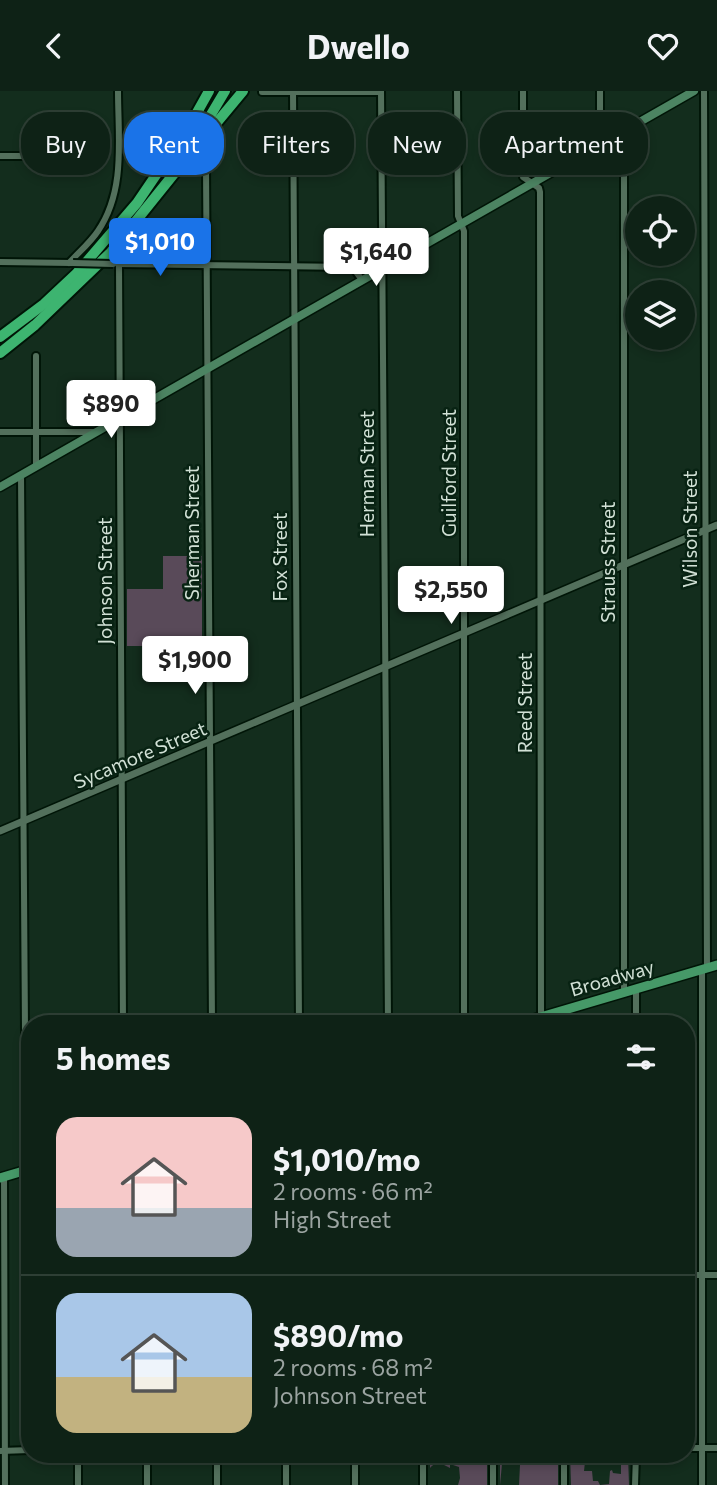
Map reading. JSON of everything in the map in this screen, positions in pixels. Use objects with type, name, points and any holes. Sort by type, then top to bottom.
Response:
[{"type":"highway","points":[[213,112],[225,91]]},
{"type":"highway","points":[[224,114],[243,91]]},
{"type":"highway","points":[[0,337],[44,304],[76,274],[128,213],[170,156],[208,92]]},
{"type":"highway","points":[[0,353],[35,325],[111,252],[173,175]]},
{"type":"main road","points":[[648,115],[676,96],[694,91]]},
{"type":"main road","points":[[0,487],[546,175]]},
{"type":"main road","name":"Broadway","points":[[548,1015],[709,967]]},
{"type":"main road","points":[[2,1177],[21,1171]]},
{"type":"street","points":[[71,263],[98,231],[113,198],[118,166],[118,91]]},
{"type":"street","name":"Guilford Street","points":[[457,91],[458,216],[464,231],[464,1015]]},
{"type":"street","name":"Reed Street","points":[[523,91],[523,177],[540,192],[541,1015]]},
{"type":"street","points":[[600,91],[600,112]]},
{"type":"street","name":"Wilson Street","points":[[702,1485],[709,967],[704,91]]},
{"type":"street","points":[[262,92],[381,92]]},
{"type":"street","name":"Fox Street","points":[[293,92],[299,1015]]},
{"type":"street","name":"Herman Street","points":[[381,92],[388,1015]]},
{"type":"street","points":[[0,156],[21,156]]},
{"type":"street","name":"Sherman Street","points":[[206,175],[212,1015]]},
{"type":"street","name":"Strauss Street","points":[[624,175],[624,992]]},
{"type":"street","points":[[0,263],[352,267],[362,280]]},
{"type":"street","name":"Johnson Street","points":[[116,264],[120,418],[123,1015]]},
{"type":"street","points":[[36,356],[36,466]]},
{"type":"street","points":[[0,432],[96,432]]},
{"type":"street","points":[[21,475],[26,1015]]},
{"type":"street","name":"Sycamore Street","points":[[0,831],[717,524]]},
{"type":"street","points":[[636,989],[636,1015]]},
{"type":"street","points":[[565,1010],[565,1015]]},
{"type":"street","points":[[2,1177],[2,1451],[5,1485]]},
{"type":"street","points":[[695,1275],[717,1275]]},
{"type":"street","points":[[695,1448],[717,1448]]},
{"type":"street","points":[[2,1451],[21,1450]]},
{"type":"street","points":[[78,1485],[79,1463]]},
{"type":"street","points":[[147,1485],[148,1463]]},
{"type":"street","points":[[217,1463],[217,1485]]},
{"type":"street","points":[[286,1463],[286,1485]]},
{"type":"street","points":[[355,1463],[355,1485]]},
{"type":"street","points":[[423,1463],[423,1485]]},
{"type":"street","points":[[493,1463],[493,1485]]},
{"type":"street","points":[[564,1463],[564,1485]]},
{"type":"street","points":[[635,1485],[636,1463]]},
{"type":"shaded area","points":[[163,556],[202,556],[202,646],[127,646],[127,589],[163,589]]},
{"type":"shaded area","points":[[430,1463],[487,1463],[487,1485],[458,1485],[459,1467],[450,1464],[450,1468],[438,1464],[430,1468]]},
{"type":"shaded area","points":[[500,1463],[558,1463],[558,1485],[519,1485],[520,1465],[502,1464],[500,1485]]},
{"type":"shaded area","points":[[570,1463],[585,1463],[584,1471],[592,1471],[593,1481],[598,1481],[600,1485],[571,1485]]},
{"type":"shaded area","points":[[621,1463],[628,1463],[629,1485],[600,1485],[609,1484],[610,1471],[621,1474]]}]
